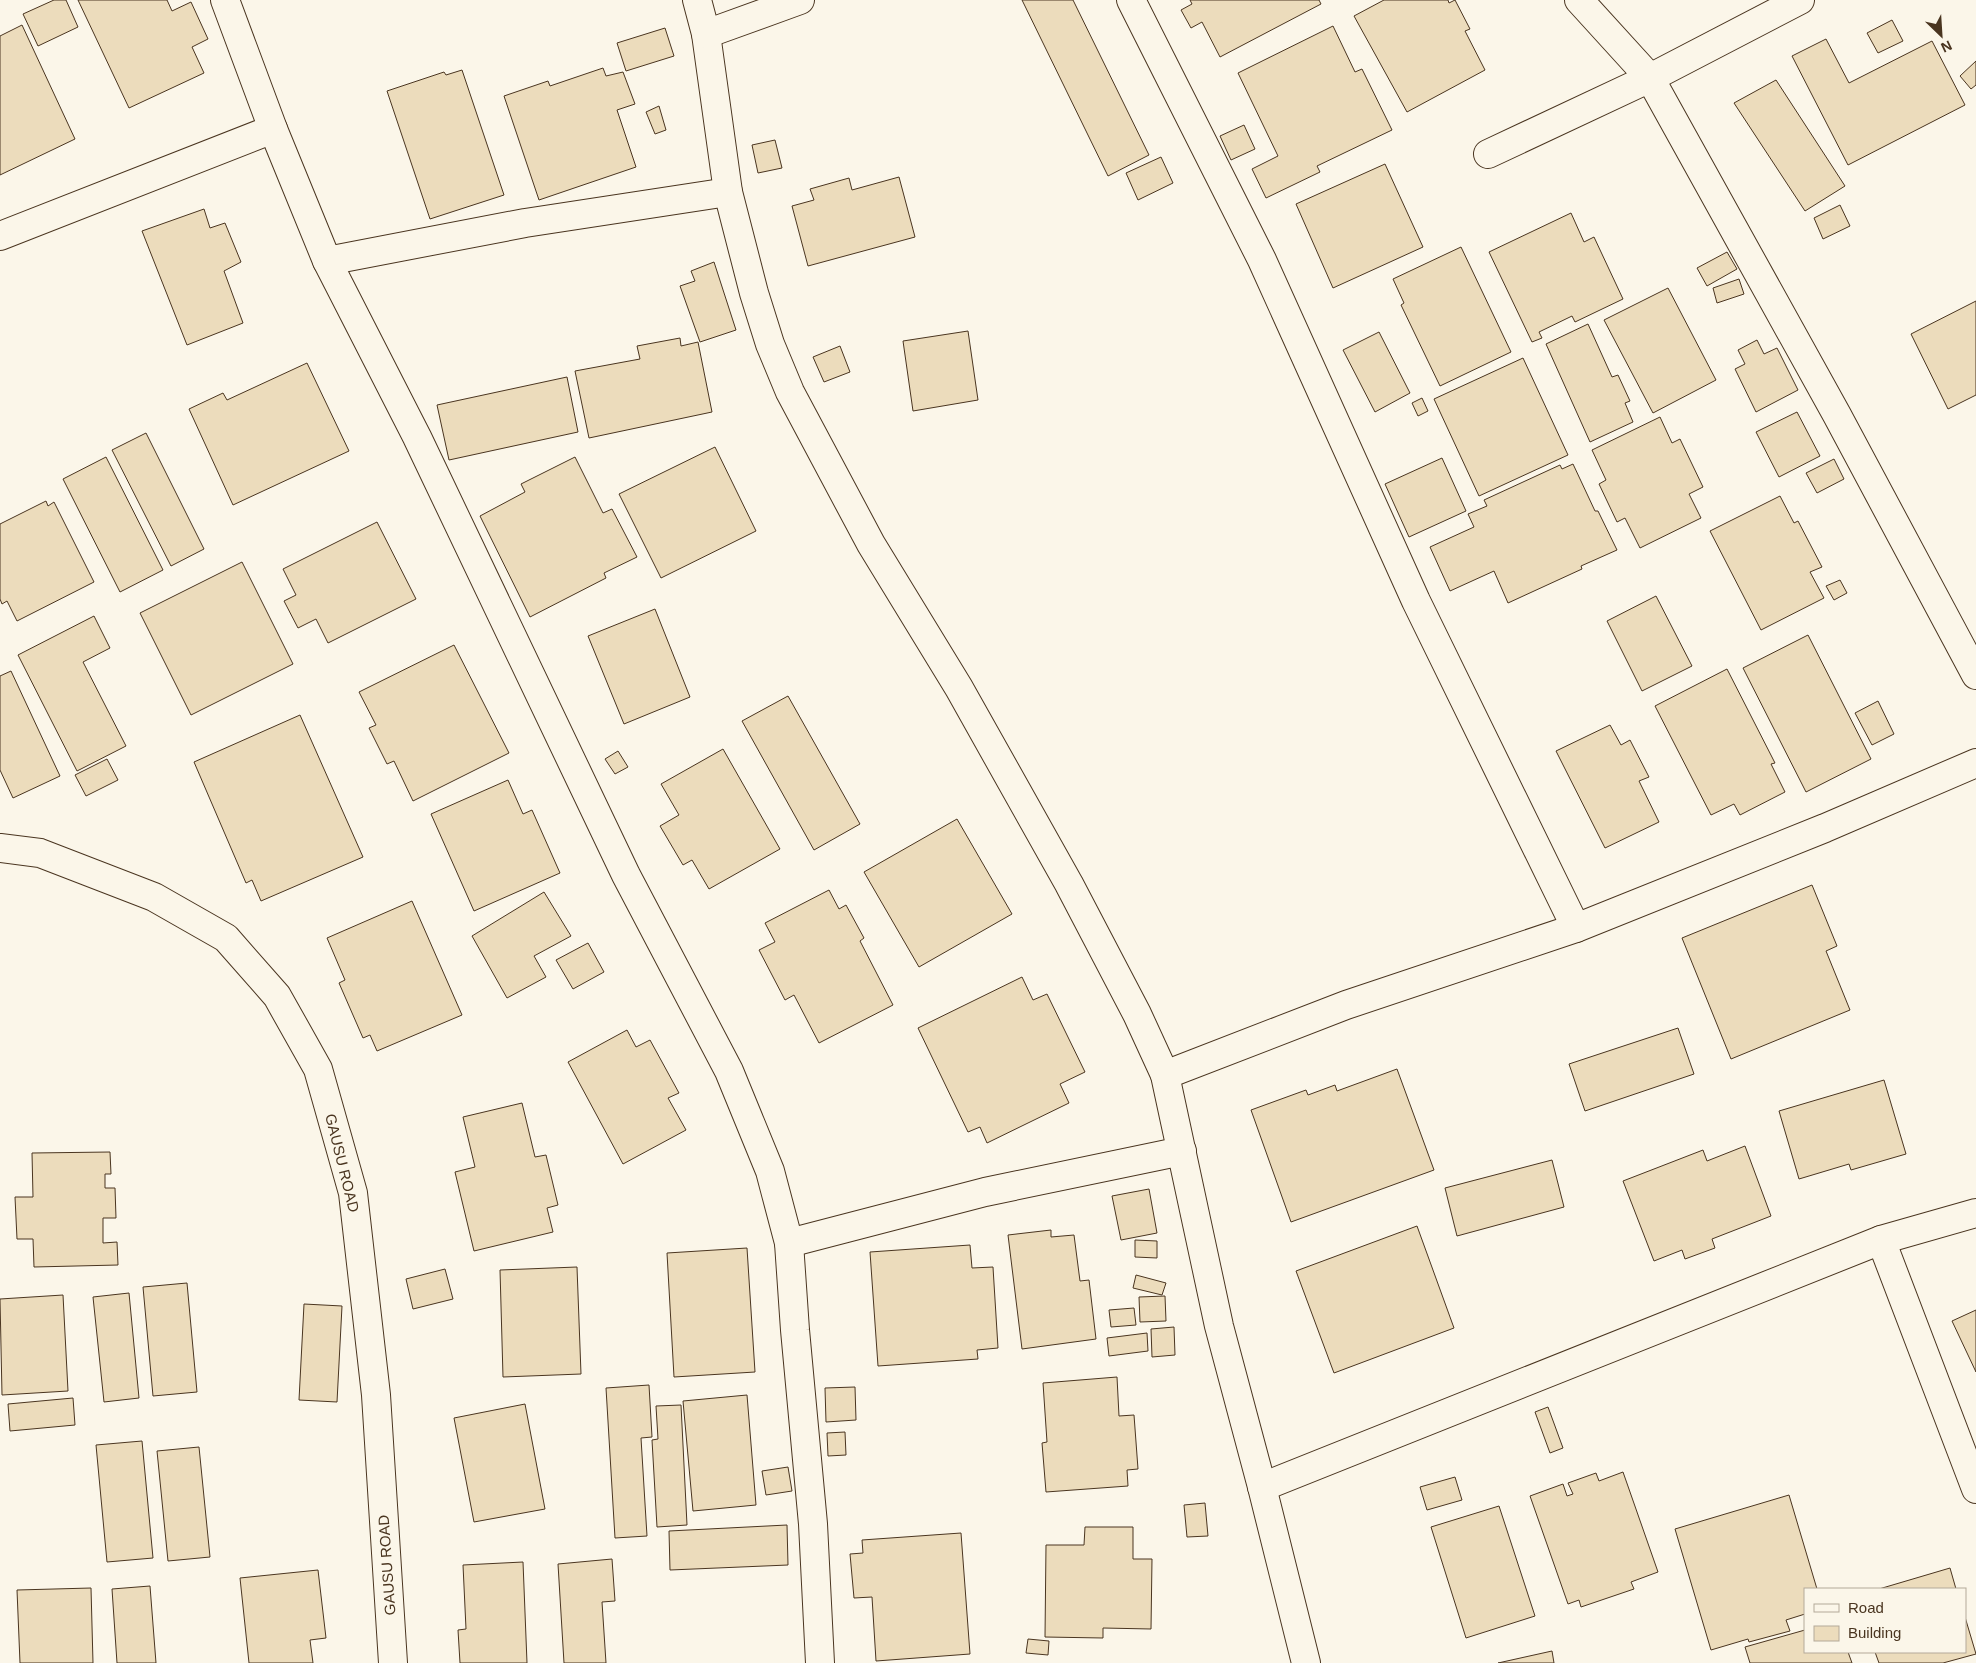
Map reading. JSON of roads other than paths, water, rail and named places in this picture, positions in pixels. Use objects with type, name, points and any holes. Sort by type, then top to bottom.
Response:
[{"type":"street","points":[[225,0],[273,129],[327,260],[417,437],[626,875],[729,1071],[770,1171],[789,1244],[813,1524],[820,1663]]},
{"type":"street","points":[[697,0],[706,34],[728,192],[770,344],[794,400],[871,544],[959,688],[1069,884],[1137,1014],[1165,1075],[1219,1326],[1306,1663]]},
{"type":"street","points":[[706,34],[800,0]]},
{"type":"street","points":[[1131,0],[1262,260],[1416,601],[1576,928]]},
{"type":"street","points":[[1579,0],[1650,78],[1837,416],[1976,675]]},
{"type":"street","points":[[1488,154],[1650,78],[1800,0]]},
{"type":"street","points":[[0,236],[273,129]]},
{"type":"street","points":[[327,260],[525,223],[728,192]]},
{"type":"street","points":[[1165,1075],[1346,1006],[1576,928],[1825,828],[1976,763]]},
{"type":"street","name":"GAUSU ROAD","points":[[0,848],[40,854],[154,897],[226,938],[277,996],[318,1069],[353,1193],[376,1395],[393,1663]]},
{"type":"street","points":[[789,1244],[985,1192],[1182,1151]]},
{"type":"street","points":[[1262,1487],[1881,1240],[1976,1212]]},
{"type":"street","points":[[1881,1240],[1976,1489]]}]
